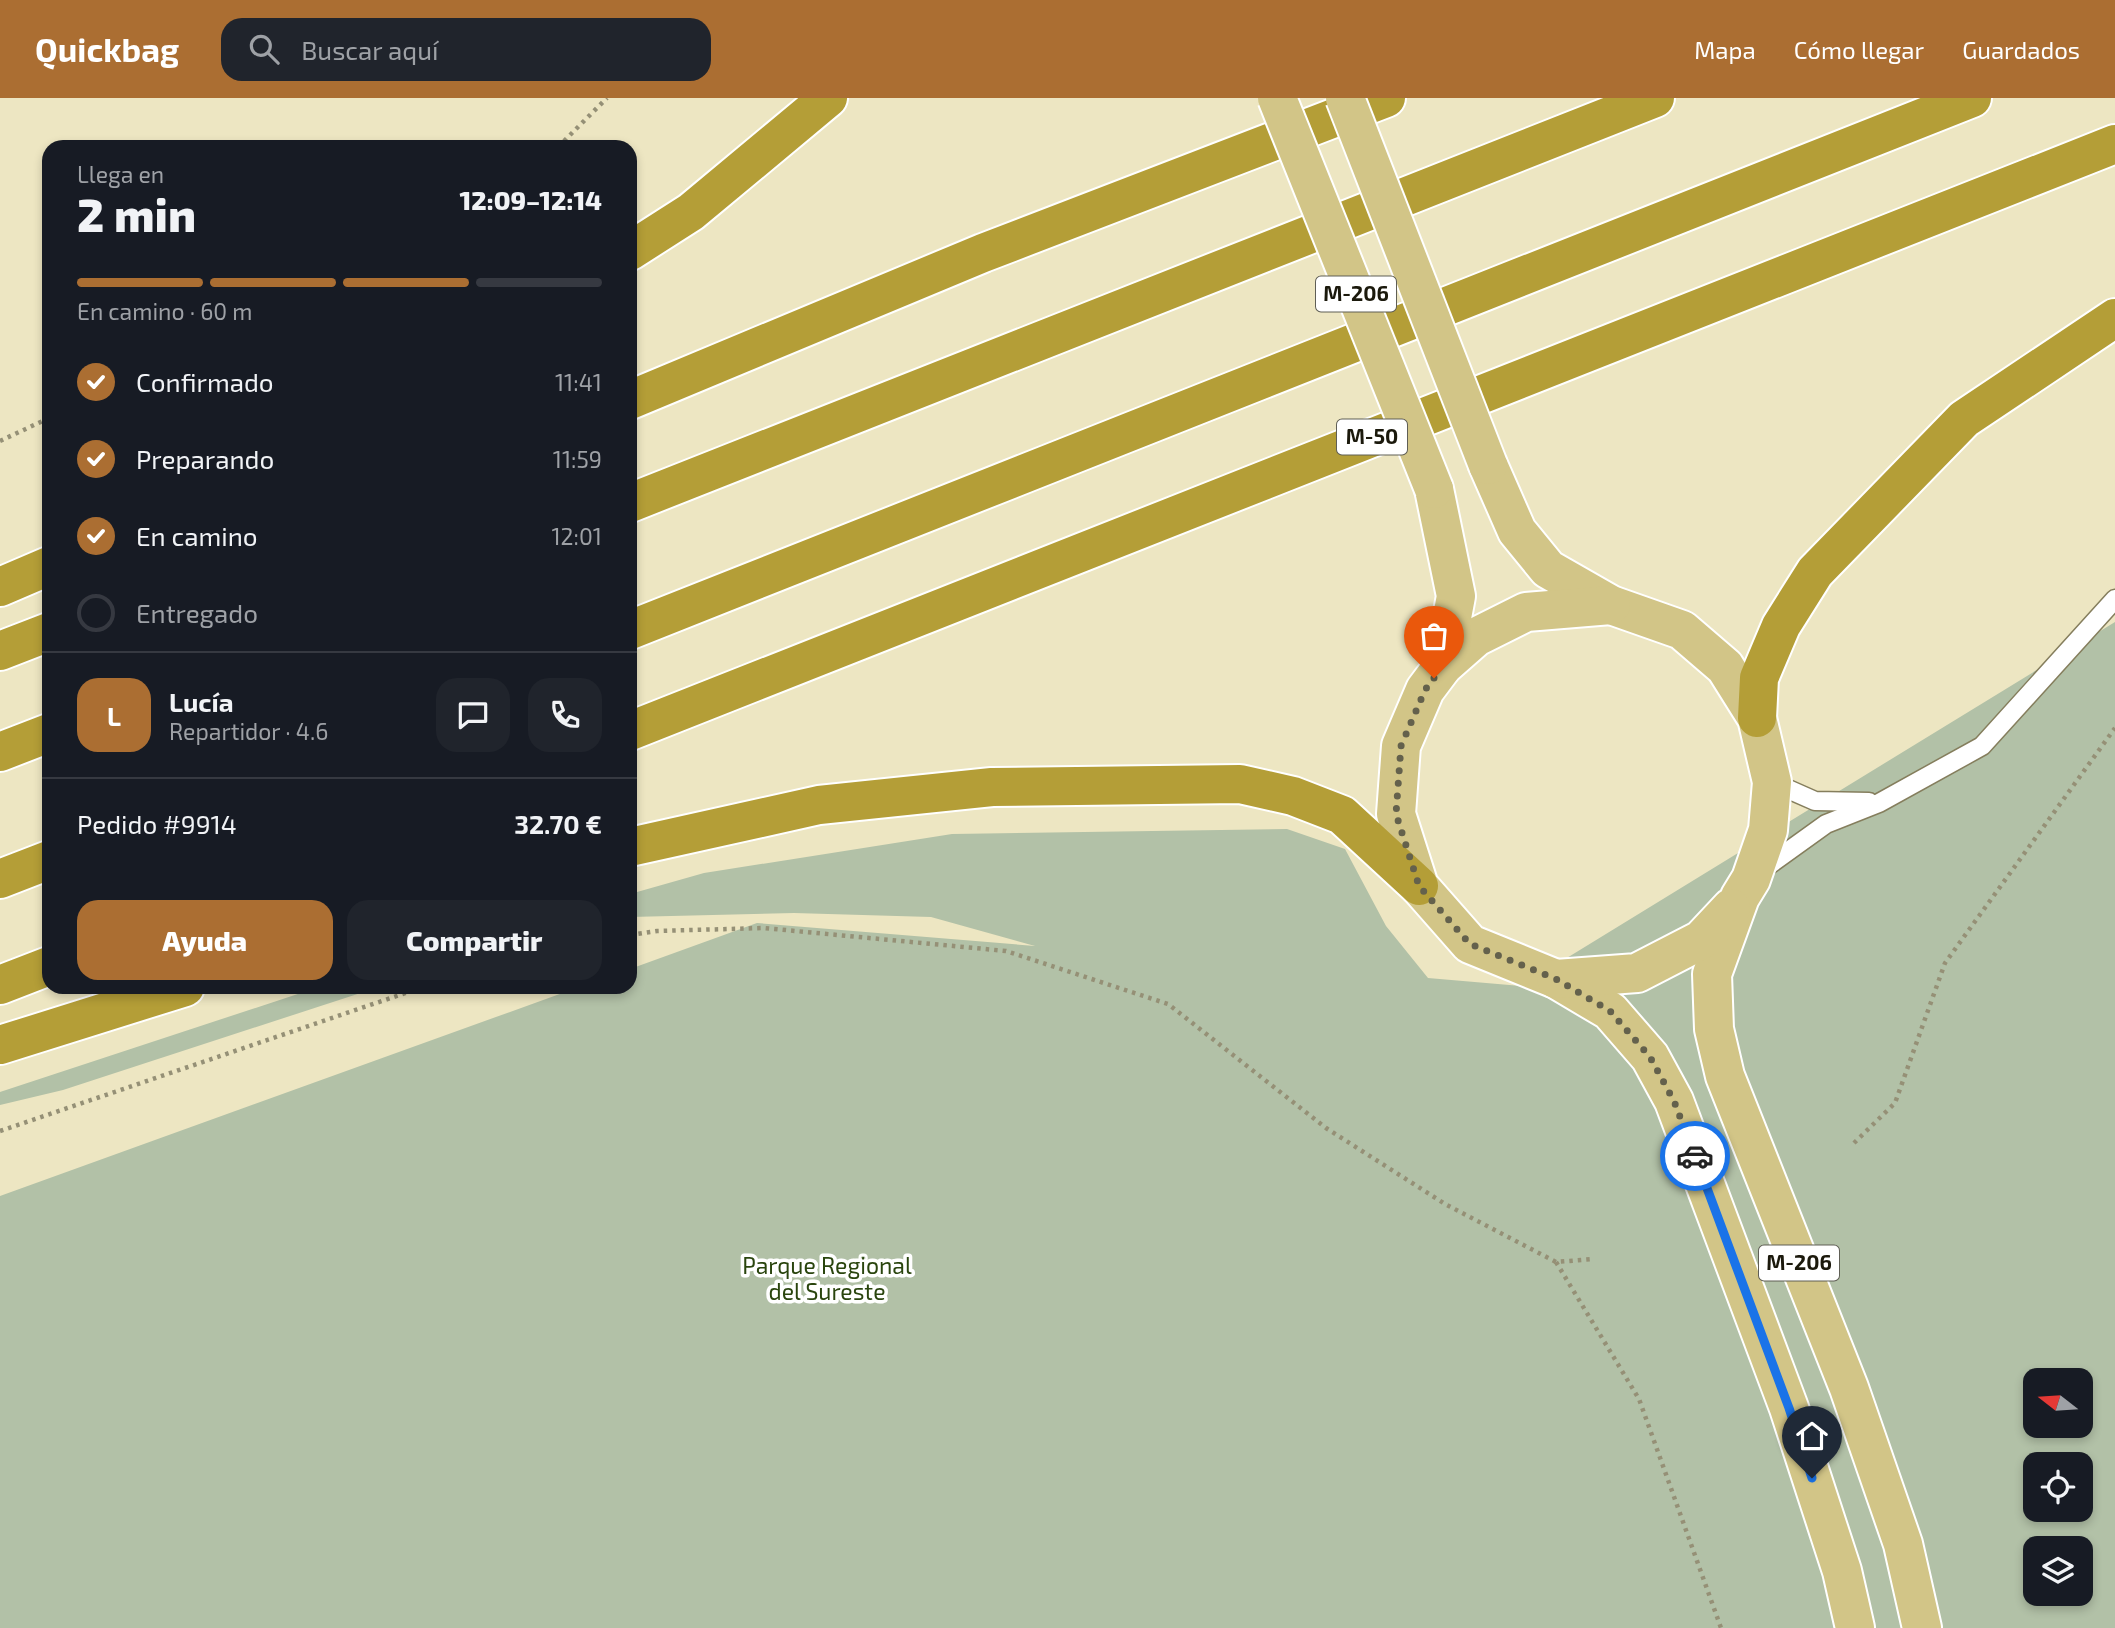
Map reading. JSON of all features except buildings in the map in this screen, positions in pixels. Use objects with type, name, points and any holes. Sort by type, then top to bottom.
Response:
[{"type":"highway","points":[[637,247],[691,212],[828,98]]},
{"type":"highway","points":[[637,397],[983,253],[1386,98]]},
{"type":"highway","points":[[637,500],[1656,98]]},
{"type":"highway","points":[[637,627],[1972,98]]},
{"type":"highway","name":"M-50","points":[[637,728],[2115,144]]},
{"type":"highway","points":[[1757,718],[1759,678],[1781,626],[1815,572],[1964,419],[2115,318]]},
{"type":"highway","points":[[0,587],[42,569]]},
{"type":"highway","points":[[0,651],[42,635]]},
{"type":"highway","points":[[0,752],[42,736]]},
{"type":"highway","points":[[637,845],[819,805],[992,786],[1240,783],[1293,796],[1342,815],[1419,886]]},
{"type":"highway","points":[[0,879],[42,863]]},
{"type":"highway","points":[[0,985],[42,968]]},
{"type":"highway","points":[[0,1045],[163,994]]},
{"type":"main road","name":"M-206","points":[[1277,98],[1434,489],[1456,596],[1443,666]]},
{"type":"main road","name":"M-206","points":[[1345,98],[1488,465],[1517,531],[1548,569],[1611,605],[1682,630],[1725,667],[1757,718],[1772,782],[1768,830],[1712,974],[1714,1029],[1725,1076],[1849,1388],[1903,1544],[1922,1628]]},
{"type":"main road","name":"M-206","points":[[1611,605],[1526,612],[1476,637],[1443,666],[1425,690],[1401,746],[1396,814],[1419,886],[1470,944],[1556,979],[1610,1011],[1650,1057],[1674,1101],[1789,1408],[1842,1571],[1855,1628]]},
{"type":"main road","name":"M-206","points":[[1556,979],[1637,974],[1700,940],[1746,888]]},
{"type":"lane","points":[[1746,888],[1785,852],[1826,824],[1879,803],[1982,746],[2115,599]]},
{"type":"lane","points":[[1772,782],[1815,801],[1879,803]]},
{"type":"path","points":[[565,140],[607,98]]},
{"type":"path","points":[[0,441],[42,421]]},
{"type":"path","points":[[1854,1143],[1895,1102],[1945,963],[2115,728]]},
{"type":"path","points":[[637,934],[764,928],[1006,951],[1168,1004],[1326,1128],[1446,1204],[1556,1262],[1639,1399],[1721,1628]]},
{"type":"path","points":[[0,1131],[402,994]]},
{"type":"path","points":[[1556,1262],[1593,1259]]},
{"type":"green space","name":"Parque Regional del Sureste","points":[[2115,622],[2115,1628],[0,1628],[0,1196],[560,994],[637,994],[637,966],[757,923],[1035,946],[931,917],[794,913],[637,917],[637,892],[704,873],[952,834],[1287,829],[1345,849],[1386,926],[1428,978],[1521,986]]},
{"type":"green space","points":[[298,994],[358,994],[63,1090],[0,1105],[0,1092]]},
{"type":"way so far","points":[[1434,678],[1425,690],[1401,746],[1396,814],[1419,886],[1470,944],[1556,979],[1610,1011],[1650,1057],[1674,1101],[1695,1156]]},
{"type":"route","points":[[1695,1156],[1789,1408],[1812,1478]]}]
